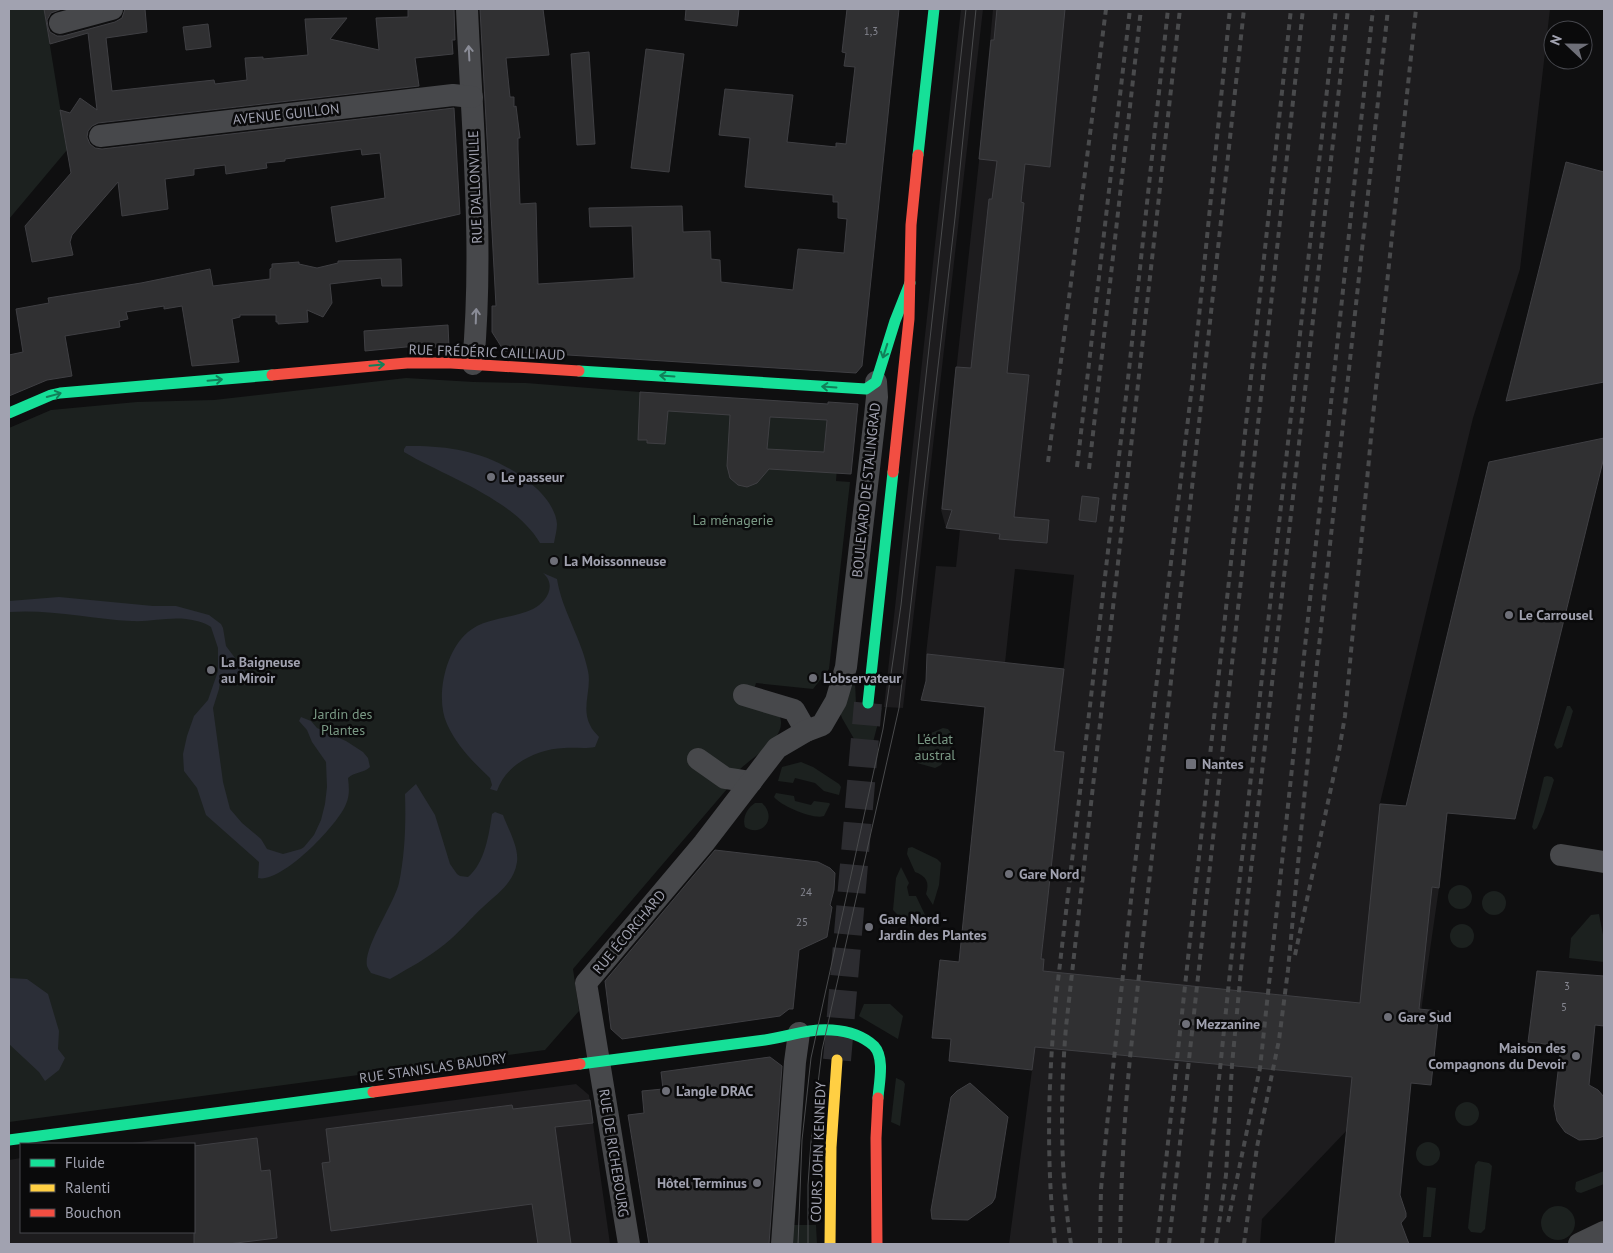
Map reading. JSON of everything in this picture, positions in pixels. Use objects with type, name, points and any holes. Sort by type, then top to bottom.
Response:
[{"type":"street","points":[[60,23],[112,9]]},
{"type":"street","name":"RUE D'ALLONVILLE","points":[[467,9],[477,210],[477,288],[473,364]]},
{"type":"street","name":"BOULEVARD DE STALINGRAD","points":[[868,703],[906,356],[909,319],[911,225],[934,9]]},
{"type":"street","name":"AVENUE GUILLON","points":[[100,136],[453,95],[472,97]]},
{"type":"street","name":"BOULEVARD DE STALINGRAD","points":[[751,782],[776,748],[806,731],[822,725],[836,701],[846,667],[875,416],[876,382],[895,320],[910,283]]},
{"type":"street","name":"RUE FRÉDÉRIC CAILLIAUD","points":[[9,413],[60,393],[407,363],[473,364],[866,389],[876,382]]},
{"type":"street","points":[[744,695],[794,710],[806,731]]},
{"type":"street","points":[[698,758],[725,778],[751,782]]},
{"type":"street","name":"RUE ÉCORCHARD","points":[[599,1061],[586,983],[704,843],[751,782]]},
{"type":"street","points":[[1561,855],[1604,862]]},
{"type":"street","name":"RUE STANISLAS BAUDRY","points":[[9,1140],[770,1039],[826,1028],[841,1029],[859,1036],[875,1047],[880,1058],[876,1138],[877,1244]]},
{"type":"street","points":[[782,1244],[795,1062],[799,1033]]},
{"type":"street","name":"COURS JOHN KENNEDY","points":[[830,1244],[831,1147],[837,1060]]},
{"type":"street","name":"RUE DE RICHEBOURG","points":[[599,1061],[628,1244]]},
{"type":"street","points":[[1578,1244],[1604,1232]]},
{"type":"shaded area","points":[[961,9],[983,9],[903,708],[884,707]]},
{"type":"shaded area","points":[[993,9],[1550,9],[1549,20],[1543,20],[1543,70],[1520,269],[1473,418],[1380,803],[1448,810],[1439,888],[1414,1060],[1262,1219],[1260,1244],[1009,1244],[1032,1070],[1054,751],[1074,575],[1015,569],[1005,663],[926,654],[936,566],[956,567],[957,558],[960,529],[946,528],[941,510],[979,161]]},
{"type":"shaded area","points":[[406,446],[442,447],[475,454],[507,467],[522,476],[539,491],[552,509],[557,524],[554,543],[540,543],[528,527],[497,501],[404,452]]},
{"type":"shaded area","points":[[543,573],[557,579],[563,602],[585,659],[589,678],[586,705],[587,718],[599,737],[595,747],[554,749],[533,755],[507,773],[497,791],[490,789],[492,785],[490,778],[461,747],[447,724],[442,701],[444,675],[453,651],[468,632],[483,623],[533,609],[546,598],[550,588],[547,578]]},
{"type":"shaded area","points":[[59,597],[153,606],[176,606],[209,615],[221,624],[226,646],[247,674],[245,677],[221,675],[213,708],[223,782],[230,809],[242,823],[261,839],[267,849],[283,854],[301,849],[314,835],[321,820],[327,787],[326,762],[312,742],[307,730],[299,721],[301,717],[311,721],[317,728],[346,741],[363,752],[368,758],[370,767],[348,778],[349,791],[347,801],[341,813],[321,838],[294,863],[280,872],[268,877],[258,878],[259,862],[206,815],[197,788],[184,771],[183,754],[194,716],[208,700],[218,671],[218,648],[211,627],[186,619],[132,621],[55,613],[9,612],[9,601]]},
{"type":"shaded area","points":[[416,784],[435,815],[450,864],[457,874],[468,877],[474,871],[485,848],[492,814],[495,812],[503,815],[515,844],[517,862],[509,882],[504,888],[455,935],[432,954],[390,979],[371,973],[367,966],[367,958],[374,937],[399,883],[405,839],[405,794]]},
{"type":"shaded area","points":[[9,978],[27,979],[48,994],[59,1031],[58,1049],[65,1058],[59,1070],[45,1081],[39,1072],[9,1044]]},
{"type":"shaded area","points":[[576,1084],[589,1095],[610,1244],[9,1244],[9,1160],[20,1158],[20,1233],[195,1233],[195,1143],[133,1143]]},
{"type":"green space","points":[[9,9],[44,9],[67,150],[9,219]]},
{"type":"green space","name":"Jardin des Plantes","points":[[406,378],[526,383],[828,404],[826,431],[837,467],[836,481],[850,482],[829,669],[813,689],[756,683],[750,703],[780,717],[779,733],[738,771],[727,789],[573,969],[579,1011],[545,1050],[9,1122],[9,428],[51,410],[137,402],[214,400]]},
{"type":"green space","points":[[855,681],[856,704],[882,708],[872,746],[857,744],[839,709],[849,687]]},
{"type":"green space","points":[[1567,706],[1570,706],[1573,711],[1562,747],[1557,749],[1554,745]]},
{"type":"green space","name":"L'éclat austral","points":[[943,728],[948,729],[952,734],[953,744],[941,765],[935,768],[917,763],[915,757],[924,736]]},
{"type":"green space","points":[[801,762],[813,767],[839,784],[841,787],[839,795],[824,791],[815,783],[795,778],[793,783],[778,781],[782,767]]},
{"type":"green space","points":[[1544,777],[1552,777],[1554,780],[1544,812],[1537,828],[1534,830],[1532,827]]},
{"type":"green space","points":[[776,793],[794,796],[795,801],[811,805],[814,801],[830,804],[824,816],[813,816],[778,801],[774,797]]},
{"type":"green space","points":[[755,803],[762,803],[767,809],[768,820],[762,828],[751,830],[745,827],[744,820],[746,814]]},
{"type":"green space","points":[[912,847],[937,859],[941,863],[939,885],[933,905],[926,894],[928,886],[926,880],[922,875],[915,872],[907,854],[908,848]]},
{"type":"green space","points":[[901,867],[909,883],[907,887],[909,896],[916,896],[926,917],[913,927],[908,925],[893,910],[896,878]]},
{"type":"green space","points":[[1460,885],[1465,886],[1471,892],[1471,902],[1465,908],[1460,909],[1455,908],[1449,902],[1448,897],[1449,892],[1455,886]]},
{"type":"green space","points":[[1494,891],[1502,895],[1506,903],[1502,911],[1494,915],[1486,911],[1482,903],[1486,895]]},
{"type":"green space","points":[[1599,914],[1604,940],[1604,962],[1569,958],[1571,938],[1591,915]]},
{"type":"green space","points":[[1462,924],[1467,925],[1473,931],[1473,941],[1467,947],[1462,948],[1457,947],[1451,941],[1450,936],[1451,931],[1457,925]]},
{"type":"green space","points":[[864,1004],[890,1004],[903,1016],[898,1039],[859,1016]]},
{"type":"green space","points":[[896,1078],[905,1084],[900,1126],[891,1122]]},
{"type":"green space","points":[[1467,1102],[1475,1106],[1479,1114],[1475,1122],[1467,1126],[1459,1122],[1455,1114],[1459,1106]]},
{"type":"green space","points":[[1428,1142],[1436,1146],[1440,1154],[1436,1162],[1428,1166],[1420,1162],[1416,1154],[1420,1146]]},
{"type":"green space","points":[[1478,1161],[1489,1163],[1492,1166],[1485,1229],[1481,1233],[1471,1232],[1468,1228],[1475,1165]]},
{"type":"green space","points":[[1604,1171],[1604,1184],[1581,1193],[1577,1192],[1575,1189],[1576,1182]]},
{"type":"green space","points":[[1427,1187],[1436,1188],[1431,1237],[1423,1237]]},
{"type":"green space","points":[[1558,1206],[1565,1207],[1570,1211],[1574,1216],[1574,1230],[1570,1235],[1565,1239],[1558,1240],[1551,1239],[1546,1235],[1542,1230],[1541,1223],[1542,1216],[1546,1211],[1551,1207]]},
{"type":"green space","points":[[791,1225],[816,1225],[817,1244],[791,1244]]},
{"type":"building","points":[[44,9],[62,9],[51,13],[47,20],[50,32],[57,36],[63,36],[115,22],[122,18],[125,9],[145,9],[147,32],[106,38],[112,91],[214,80],[215,84],[247,80],[245,58],[263,57],[263,59],[308,55],[305,19],[347,18],[330,39],[379,50],[376,18],[408,17],[408,9],[454,9],[455,40],[452,40],[453,54],[415,58],[419,86],[98,123],[88,131],[87,137],[90,144],[95,148],[102,149],[454,108],[460,214],[336,242],[331,207],[385,198],[380,153],[362,155],[361,149],[285,159],[285,161],[266,163],[267,168],[226,174],[225,165],[194,169],[194,175],[165,179],[168,209],[122,216],[118,182],[72,235],[70,242],[73,255],[32,262],[25,226],[71,173],[60,110],[70,113],[80,98],[97,110],[88,33],[50,44]]},
{"type":"building","points":[[480,9],[543,9],[549,55],[506,58],[510,97],[514,97],[520,138],[518,138],[520,204],[536,203],[538,284],[634,278],[632,226],[590,227],[589,208],[682,206],[683,232],[710,231],[711,259],[720,260],[721,282],[793,290],[798,249],[844,253],[847,219],[838,218],[838,202],[833,202],[833,195],[745,187],[750,138],[719,135],[725,89],[793,95],[787,142],[836,147],[836,143],[846,144],[855,67],[844,66],[846,53],[842,52],[847,9],[899,9],[862,366],[856,373],[504,351],[492,332],[492,306],[496,306]]},
{"type":"building","points":[[686,9],[739,9],[737,26],[685,20]]},
{"type":"building","points":[[997,9],[1065,9],[1050,167],[1025,164],[1021,202],[1024,203],[1007,373],[1029,375],[1014,517],[1049,520],[1047,543],[999,539],[1000,534],[946,528],[952,510],[942,509],[956,367],[971,368],[989,199],[992,199],[997,161],[979,159],[991,40],[994,40]]},
{"type":"building","points":[[208,24],[211,47],[186,50],[183,27]]},
{"type":"building","points":[[646,49],[684,54],[669,172],[631,168]]},
{"type":"building","points":[[589,52],[595,144],[577,145],[571,54]]},
{"type":"building","points":[[1566,162],[1604,172],[1604,382],[1506,401]]},
{"type":"building","points":[[401,259],[402,286],[382,286],[381,278],[330,284],[332,303],[323,317],[307,310],[308,322],[278,324],[276,322],[276,315],[240,315],[240,317],[232,319],[239,362],[192,366],[182,306],[164,309],[164,306],[126,312],[128,319],[119,321],[120,327],[65,336],[72,376],[47,380],[9,396],[9,355],[23,352],[16,309],[49,303],[48,298],[141,283],[210,269],[213,286],[270,279],[272,264],[299,262],[299,264],[317,268],[338,263],[338,261]]},
{"type":"building","points":[[448,325],[449,347],[406,347],[365,351],[364,331]]},
{"type":"building","points":[[640,392],[828,404],[828,402],[858,404],[851,474],[769,469],[757,483],[747,487],[738,485],[730,478],[727,466],[730,415],[668,411],[665,444],[647,443],[647,440],[638,440]],"holes":[[[770,417],[827,420],[824,452],[767,449]]]},
{"type":"building","points":[[1604,438],[1604,457],[1515,819],[1447,813],[1439,888],[1432,887],[1419,1009],[1439,1011],[1431,1085],[1411,1083],[1400,1195],[1406,1213],[1406,1217],[1401,1223],[1409,1244],[1335,1244],[1352,1077],[1035,1047],[1032,1070],[949,1061],[951,1039],[932,1038],[940,960],[959,962],[985,707],[921,700],[926,681],[927,654],[1064,669],[1054,751],[1064,752],[1041,959],[1044,959],[1043,971],[1360,1003],[1380,804],[1406,806],[1489,462]]},
{"type":"building","points":[[1082,496],[1099,498],[1096,522],[1079,520]]},
{"type":"building","points":[[715,850],[818,862],[835,873],[827,937],[799,950],[793,1009],[789,1009],[780,1016],[622,1039],[611,1029],[605,981]]},
{"type":"building","name":"Maison des Compagnons du Devoir","points":[[1537,971],[1604,976],[1604,1026],[1595,1025],[1589,1085],[1598,1090],[1604,1097],[1604,1136],[1596,1139],[1579,1140],[1565,1132],[1557,1121],[1554,1106],[1561,1046],[1528,1042]]},
{"type":"building","points":[[770,1057],[782,1066],[769,1244],[649,1244],[628,1115],[644,1113],[642,1091],[663,1089],[661,1072]]},
{"type":"building","points":[[970,1083],[1008,1117],[995,1198],[992,1203],[968,1220],[932,1219],[931,1210],[951,1097]]},
{"type":"building","points":[[590,1100],[593,1123],[555,1127],[571,1244],[538,1244],[532,1204],[331,1231],[322,1163],[330,1162],[326,1129],[512,1105],[513,1109]]},
{"type":"building","points":[[257,1138],[261,1171],[270,1170],[277,1238],[228,1244],[194,1244],[195,1146]]},
{"type":"tunnel","points":[[837,1060],[868,703]]},
{"type":"tram line","points":[[798,1244],[802,1140],[811,1058],[883,729],[901,605],[966,9]]},
{"type":"tram line","points":[[808,1244],[808,1185],[811,1142],[822,1050],[899,708],[955,218],[976,9]]},
{"type":"railway","points":[[1048,462],[1106,9]]},
{"type":"railway","points":[[1077,467],[1130,9]]},
{"type":"railway","points":[[1089,469],[1141,9]]},
{"type":"railway","points":[[1055,1244],[1050,1182],[1049,1121],[1056,998],[1128,379],[1168,9]]},
{"type":"railway","points":[[1071,1244],[1067,1217],[1062,1136],[1066,1027],[1180,9]]},
{"type":"railway","points":[[1100,1244],[1101,1189],[1108,1115],[1133,881],[1192,386],[1230,9]]},
{"type":"railway","points":[[1120,1244],[1123,1151],[1130,1058],[1244,9]]},
{"type":"railway","points":[[1157,1244],[1291,9]]},
{"type":"railway","points":[[1169,1244],[1303,9]]},
{"type":"railway","points":[[1202,1244],[1238,894],[1336,9]]},
{"type":"railway","points":[[1216,1244],[1226,1175],[1232,1065],[1248,896],[1348,9]]},
{"type":"railway","points":[[1228,1222],[1260,1068],[1373,9]]},
{"type":"railway","points":[[1244,1244],[1257,1147],[1279,1040],[1288,970],[1315,683],[1388,9]]},
{"type":"railway","points":[[1295,955],[1345,716],[1373,416],[1416,9]]},
{"type":"traffic: fast","points":[[918,155],[934,9]]},
{"type":"traffic: fast","points":[[579,371],[866,389],[876,382],[895,321],[910,283]]},
{"type":"traffic: fast","points":[[9,413],[60,393],[272,375]]},
{"type":"traffic: fast","points":[[868,703],[893,472]]},
{"type":"traffic: fast","points":[[580,1064],[765,1040],[806,1031],[838,1031],[865,1039],[877,1051],[880,1064],[878,1098]]},
{"type":"traffic: fast","points":[[9,1140],[373,1092]]},
{"type":"traffic: slow","points":[[830,1244],[831,1147],[837,1060]]},
{"type":"traffic: jam","points":[[893,472],[909,319],[911,225],[918,155]]},
{"type":"traffic: jam","points":[[272,375],[407,363],[451,363],[579,371]]},
{"type":"traffic: jam","points":[[373,1092],[580,1064]]},
{"type":"traffic: jam","points":[[877,1244],[876,1138],[878,1098]]},
{"type":"place","name":"Le passeur","points":[[491,477]]},
{"type":"place","name":"La Moissonneuse","points":[[554,561]]},
{"type":"place","name":"Le Carrousel","points":[[1509,615]]},
{"type":"place","name":"La Baigneuse au Miroir","points":[[211,670]]},
{"type":"place","name":"L'observateur","points":[[813,678]]},
{"type":"place","name":"Nantes","points":[[1191,764]]},
{"type":"place","name":"Gare Nord","points":[[1009,874]]},
{"type":"place","name":"Gare Nord - Jardin des Plantes","points":[[869,927]]},
{"type":"place","name":"Gare Sud","points":[[1388,1017]]},
{"type":"place","name":"Mezzanine","points":[[1186,1024]]},
{"type":"place","name":"Maison des Compagnons du Devoir","points":[[1576,1056]]},
{"type":"place","name":"L'angle DRAC","points":[[666,1091]]},
{"type":"place","name":"Hôtel Terminus","points":[[757,1183]]},
{"type":"park label","name":"La ménagerie","points":[[733,520]]}]
